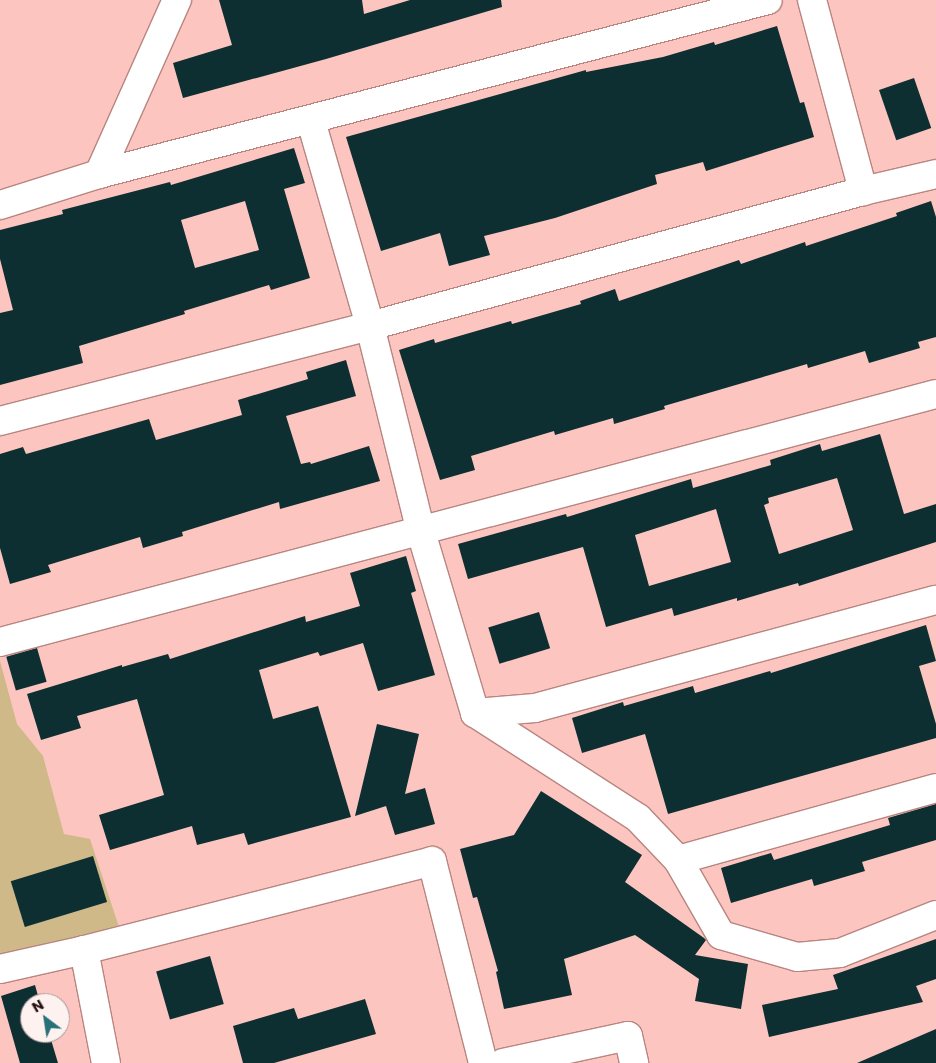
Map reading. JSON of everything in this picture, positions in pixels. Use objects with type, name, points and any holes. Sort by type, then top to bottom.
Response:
[{"type":"street","points":[[99,174],[178,0]]},
{"type":"street","points":[[0,205],[99,174],[311,121],[768,0]]},
{"type":"street","points":[[812,0],[863,191]]},
{"type":"street","points":[[311,121],[370,326],[420,532],[475,713],[638,818],[678,860],[721,935],[797,957],[840,953],[936,915]]},
{"type":"street","points":[[0,420],[370,326],[863,191],[936,174]]},
{"type":"street","points":[[0,642],[936,394]]},
{"type":"street","points":[[475,713],[535,708],[936,600]]},
{"type":"street","points":[[678,860],[936,788]]},
{"type":"street","points":[[0,969],[84,950],[432,861],[483,1063]]},
{"type":"street","points":[[84,950],[106,1063]]},
{"type":"street","points":[[503,1063],[628,1036],[634,1063]]},
{"type":"shaded area","points":[[0,661],[17,724],[43,756],[64,834],[90,839],[121,933],[0,960]]},
{"type":"building","points":[[219,0],[362,0],[364,14],[410,0],[501,0],[502,7],[326,59],[183,98],[173,63],[232,45]]},
{"type":"building","points":[[777,26],[800,103],[804,102],[814,137],[706,171],[703,162],[655,175],[657,184],[555,218],[484,236],[490,255],[449,266],[440,233],[381,251],[346,137],[586,70],[586,72],[663,57],[714,42],[715,45]]},
{"type":"building","points":[[914,78],[931,128],[896,140],[879,90]]},
{"type":"building","points":[[294,148],[305,183],[284,189],[310,278],[271,290],[269,285],[184,311],[185,314],[79,346],[83,363],[0,385],[0,313],[13,310],[0,259],[0,230],[63,214],[62,210],[170,182],[171,185]],"holes":[[[245,201],[259,250],[195,268],[181,220]]]},
{"type":"building","points":[[931,201],[936,217],[936,337],[918,342],[920,348],[869,363],[865,351],[808,368],[807,364],[664,406],[665,409],[614,424],[613,418],[555,435],[554,431],[471,456],[475,470],[440,480],[399,350],[434,339],[435,343],[511,321],[512,324],[581,304],[580,301],[615,289],[619,301],[739,260],[741,264],[805,242],[806,246],[897,216],[896,213]]},
{"type":"building","points":[[346,360],[356,396],[286,416],[301,464],[310,462],[311,464],[369,446],[380,481],[280,509],[279,502],[182,532],[183,536],[143,548],[140,537],[48,565],[51,572],[10,584],[0,548],[0,454],[23,447],[26,454],[149,419],[156,440],[242,415],[238,400],[308,379],[306,372]]},
{"type":"building","points":[[880,434],[904,514],[936,504],[936,542],[799,586],[798,583],[737,601],[737,598],[674,616],[672,608],[606,627],[583,547],[468,579],[458,544],[566,514],[567,517],[691,479],[693,488],[771,465],[770,460],[820,444],[822,451]],"holes":[[[837,478],[853,530],[779,554],[764,505],[769,503],[768,498]],[[716,509],[731,562],[649,586],[635,535]]]},
{"type":"building","points":[[406,556],[416,591],[411,593],[435,675],[378,691],[363,643],[320,656],[318,652],[259,670],[273,719],[318,706],[351,817],[248,845],[244,833],[197,845],[192,826],[110,850],[99,815],[164,795],[137,699],[77,716],[81,728],[41,740],[27,694],[122,665],[122,667],[168,654],[170,659],[305,616],[306,622],[360,606],[350,573]]},
{"type":"building","points":[[539,612],[550,648],[499,664],[488,627]]},
{"type":"building","points":[[926,625],[936,661],[919,666],[936,724],[936,738],[668,814],[645,734],[582,753],[572,718],[623,702],[624,706],[693,686],[695,693],[770,671],[771,673]]},
{"type":"building","points":[[37,648],[47,682],[16,690],[6,657]]},
{"type":"building","points":[[377,724],[419,734],[405,794],[425,788],[435,824],[395,835],[386,806],[355,816]]},
{"type":"building","points":[[541,791],[642,855],[625,882],[706,940],[695,955],[748,964],[741,1009],[695,1001],[699,979],[635,935],[564,959],[572,995],[504,1009],[496,972],[498,971],[477,897],[473,898],[460,849],[514,835]]},
{"type":"building","points":[[936,804],[936,840],[862,862],[865,871],[814,886],[812,879],[731,903],[721,868],[771,853],[774,860],[890,825],[888,818]]},
{"type":"building","points":[[93,856],[107,902],[25,927],[11,881]]},
{"type":"building","points":[[936,939],[936,979],[916,986],[923,1002],[769,1037],[762,1005],[838,989],[833,975]]},
{"type":"building","points":[[210,956],[224,1004],[170,1019],[156,971]]},
{"type":"building","points":[[35,985],[37,993],[20,993],[20,1043],[52,1043],[58,1063],[20,1063],[1,996]]},
{"type":"building","points":[[365,999],[376,1034],[274,1063],[243,1063],[233,1026],[294,1008],[298,1019]]},
{"type":"building","points":[[936,1029],[936,1063],[857,1063]]}]
